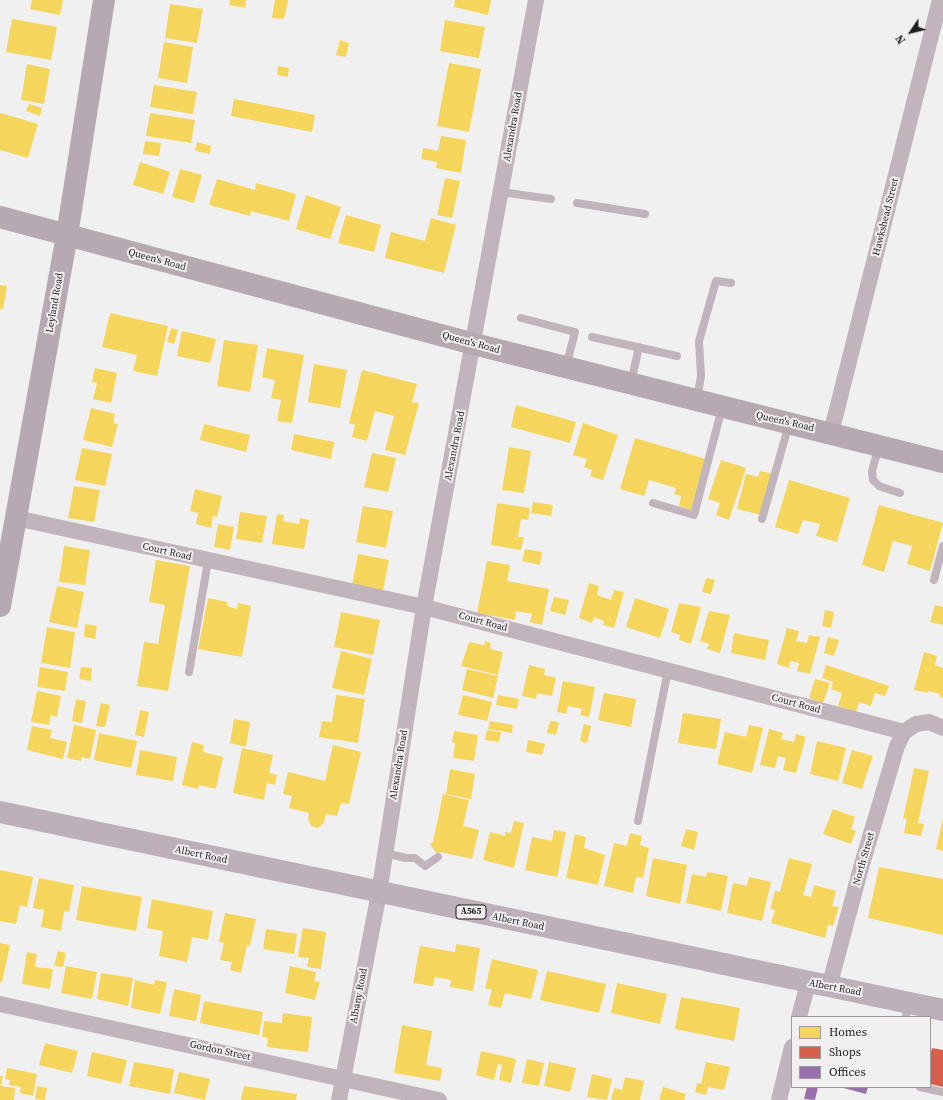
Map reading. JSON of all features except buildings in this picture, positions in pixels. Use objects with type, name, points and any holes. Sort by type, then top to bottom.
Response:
[{"type":"highway","name":"Albert Road","points":[[0,812],[818,985],[906,1010],[943,1010]]},
{"type":"main road","name":"Leyland Road","points":[[0,606],[67,236],[104,0]]},
{"type":"main road","name":"Queen's Road","points":[[0,217],[566,368],[943,462]]},
{"type":"street","name":"Alexandra Road","points":[[379,893],[424,607],[474,344],[536,0]]},
{"type":"street","name":"Hawkshead Street","points":[[831,434],[940,0]]},
{"type":"street","name":"Court Road","points":[[16,518],[424,607],[904,732]]},
{"type":"street","points":[[904,732],[916,724],[929,722],[943,728]]},
{"type":"street","name":"North Street","points":[[801,1016],[818,985],[862,864],[897,746],[904,732]]},
{"type":"street","name":"Albany Road","points":[[339,1100],[379,893]]},
{"type":"street","name":"Gordon Street","points":[[0,1004],[440,1100]]},
{"type":"street","points":[[779,1100],[791,1051]]},
{"type":"lane","points":[[501,192],[551,199]]},
{"type":"lane","points":[[577,203],[645,214]]},
{"type":"lane","points":[[696,401],[701,376],[700,341],[716,281],[731,283]]},
{"type":"lane","points":[[521,318],[575,332],[566,368]]},
{"type":"lane","points":[[592,337],[677,356]]},
{"type":"lane","points":[[630,383],[639,347]]},
{"type":"lane","points":[[653,503],[694,515],[722,407]]},
{"type":"lane","points":[[762,519],[789,423]]},
{"type":"lane","points":[[879,446],[872,471],[873,480],[879,486],[900,493]]},
{"type":"lane","points":[[934,580],[943,546]]},
{"type":"lane","points":[[189,672],[208,561]]},
{"type":"lane","points":[[638,821],[668,670]]},
{"type":"lane","points":[[385,853],[406,858],[415,858],[425,866],[438,857]]},
{"type":"lane","points":[[925,1088],[943,1092]]}]
